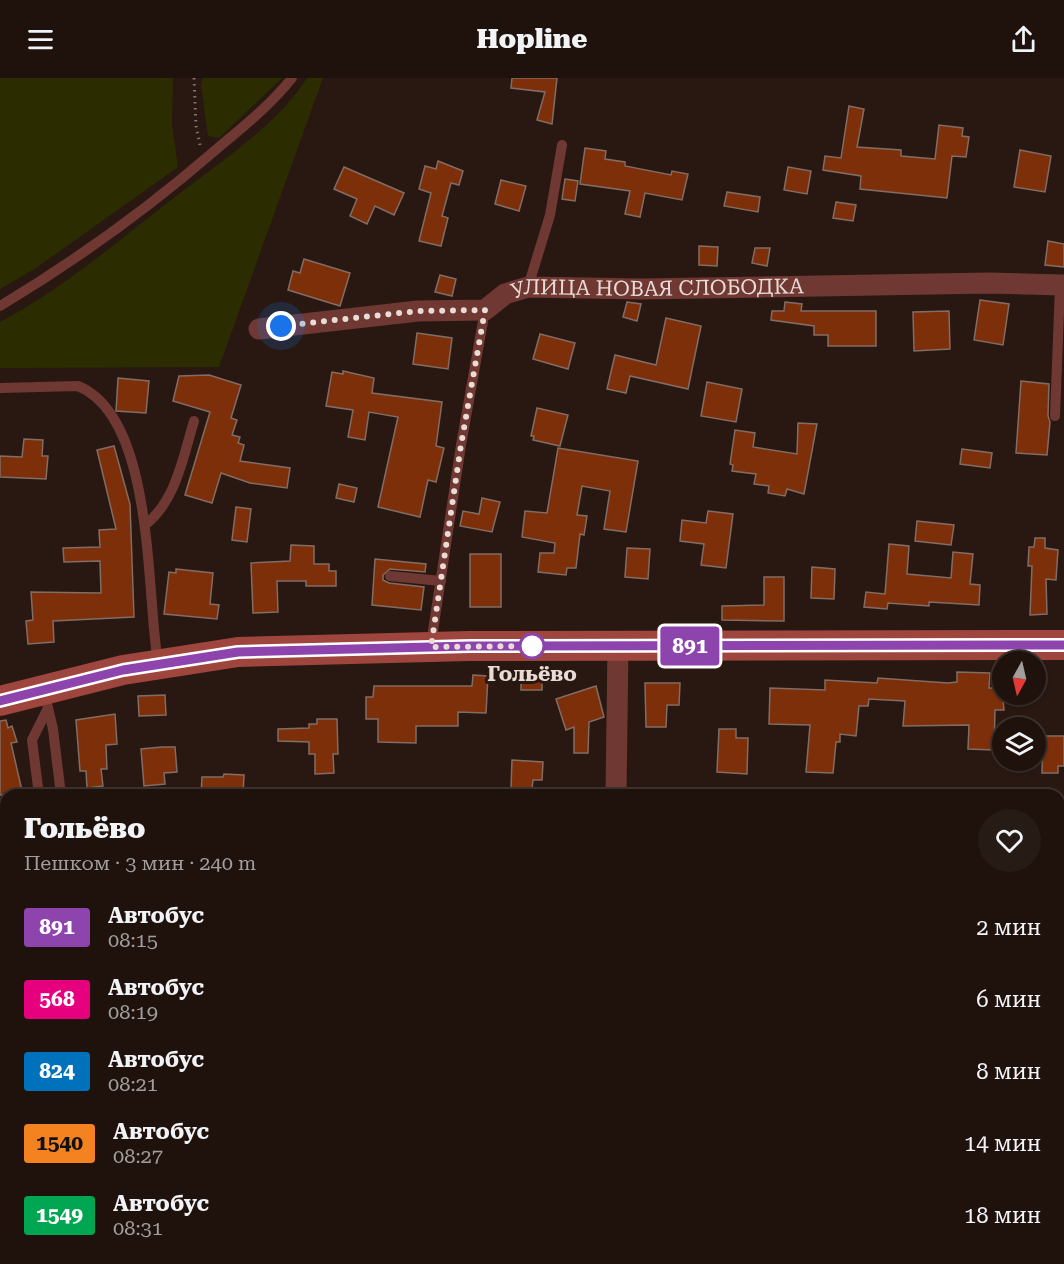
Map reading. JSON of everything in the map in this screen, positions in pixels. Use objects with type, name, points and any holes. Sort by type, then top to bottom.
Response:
[{"type":"main road","points":[[0,701],[46,699],[159,663],[238,652],[431,647],[1064,645]]},
{"type":"street","name":"УЛИЦА НОВАЯ СЛОБОДКА","points":[[259,329],[418,311],[485,310],[506,294],[528,287],[641,289],[989,283],[1062,285]]},
{"type":"street","points":[[616,789],[618,646]]},
{"type":"lane","points":[[0,306],[65,267],[204,160],[273,101],[292,78]]},
{"type":"lane","points":[[528,287],[550,215],[562,145]]},
{"type":"lane","points":[[1055,416],[1062,285]]},
{"type":"lane","points":[[431,647],[461,445],[485,310]]},
{"type":"lane","points":[[0,388],[78,386],[89,390],[102,402],[117,422],[129,454],[146,525],[150,551],[152,628],[159,663]]},
{"type":"lane","points":[[146,525],[159,515],[174,485],[194,421]]},
{"type":"lane","points":[[390,576],[441,581]]},
{"type":"lane","points":[[38,789],[32,740],[46,699]]},
{"type":"lane","points":[[46,699],[61,789]]},
{"type":"path","points":[[194,78],[196,126],[204,160]]},
{"type":"shaded area","points":[[0,78],[173,78],[172,124],[178,167],[36,268],[0,289]]},
{"type":"shaded area","points":[[203,78],[282,78],[219,138],[208,136],[201,85]]},
{"type":"shaded area","points":[[307,78],[323,78],[219,367],[0,368],[0,322],[46,295],[112,247],[246,142],[280,112]]},
{"type":"building","points":[[512,78],[557,78],[552,124],[537,120],[545,92],[511,88]]},
{"type":"building","points":[[849,106],[864,109],[857,147],[901,150],[901,156],[935,159],[939,125],[963,128],[962,136],[969,137],[966,157],[952,156],[947,198],[860,189],[861,176],[823,170],[825,156],[841,158]]},
{"type":"building","points":[[585,148],[606,151],[605,159],[625,162],[625,166],[671,175],[672,171],[688,174],[682,200],[645,193],[640,217],[625,214],[630,191],[580,184]]},
{"type":"building","points":[[1020,150],[1051,156],[1045,192],[1014,187]]},
{"type":"building","points":[[438,161],[463,171],[459,185],[451,183],[442,216],[448,218],[441,246],[419,241],[431,193],[419,189],[425,166],[436,169]]},
{"type":"building","points":[[344,167],[404,193],[394,215],[375,206],[367,224],[350,216],[357,199],[334,189]]},
{"type":"building","points":[[788,167],[811,171],[807,194],[784,190]]},
{"type":"building","points":[[565,179],[578,181],[575,201],[562,199]]},
{"type":"building","points":[[501,180],[526,186],[519,211],[495,204]]},
{"type":"building","points":[[727,192],[760,197],[758,212],[724,206]]},
{"type":"building","points":[[836,202],[856,205],[853,221],[833,218]]},
{"type":"building","points":[[1048,241],[1064,244],[1064,267],[1045,265]]},
{"type":"building","points":[[699,246],[718,247],[717,266],[699,265]]},
{"type":"building","points":[[755,248],[770,248],[767,266],[752,263]]},
{"type":"building","points":[[304,259],[350,273],[340,306],[288,290],[293,271],[300,273]]},
{"type":"building","points":[[440,275],[456,279],[452,296],[435,292]]},
{"type":"building","points":[[980,300],[1009,304],[1003,345],[974,340]]},
{"type":"building","points":[[627,302],[641,304],[637,321],[623,317]]},
{"type":"building","points":[[785,302],[802,304],[801,311],[876,311],[876,346],[828,346],[828,335],[814,335],[814,326],[771,320],[772,311],[784,311]]},
{"type":"building","points":[[949,311],[950,349],[914,351],[913,312]]},
{"type":"building","points":[[666,318],[701,326],[688,389],[630,376],[626,393],[607,389],[615,355],[656,365]]},
{"type":"building","points":[[417,333],[452,338],[448,369],[413,364]]},
{"type":"building","points":[[540,334],[575,343],[568,369],[533,359]]},
{"type":"building","points":[[343,371],[374,378],[372,393],[442,402],[436,446],[444,448],[436,482],[428,480],[420,517],[378,507],[398,417],[369,412],[365,440],[348,437],[353,410],[326,406],[332,372],[343,374]]},
{"type":"building","points":[[209,375],[241,385],[231,418],[237,420],[232,435],[240,437],[238,443],[244,445],[240,461],[290,468],[287,488],[250,483],[221,473],[212,503],[185,495],[210,412],[173,401],[179,376]]},
{"type":"building","points":[[118,378],[149,381],[146,413],[116,411]]},
{"type":"building","points":[[1021,381],[1049,384],[1048,416],[1050,422],[1047,455],[1016,453]]},
{"type":"building","points":[[707,382],[742,389],[736,422],[701,416]]},
{"type":"building","points":[[537,408],[568,415],[560,446],[533,440],[534,436],[531,436]]},
{"type":"building","points":[[798,423],[817,424],[804,494],[787,489],[785,496],[768,493],[769,486],[754,484],[756,474],[732,471],[733,465],[730,464],[735,430],[755,433],[753,447],[797,454]]},
{"type":"building","points":[[24,439],[43,440],[42,456],[48,456],[46,479],[0,477],[0,456],[22,457]]},
{"type":"building","points":[[114,446],[130,504],[134,617],[53,621],[54,642],[28,644],[26,621],[33,620],[31,592],[101,593],[100,561],[64,562],[63,548],[100,547],[99,530],[116,529],[97,450]]},
{"type":"building","points":[[558,448],[638,461],[626,532],[604,529],[610,491],[582,486],[577,515],[587,516],[584,535],[580,534],[576,568],[567,568],[566,575],[538,572],[540,553],[554,553],[555,543],[522,537],[525,511],[547,513]]},
{"type":"building","points":[[962,449],[992,453],[990,468],[960,464]]},
{"type":"building","points":[[339,484],[357,488],[354,502],[336,498]]},
{"type":"building","points":[[482,498],[500,502],[492,532],[460,526],[463,511],[479,514]]},
{"type":"building","points":[[236,507],[251,509],[247,542],[232,540]]},
{"type":"building","points":[[708,511],[733,514],[726,568],[701,565],[704,544],[680,541],[682,520],[706,523]]},
{"type":"building","points":[[917,521],[954,525],[951,545],[915,541]]},
{"type":"building","points":[[1035,538],[1045,538],[1045,548],[1058,550],[1056,580],[1046,579],[1047,614],[1030,615],[1032,566],[1028,566],[1029,547],[1034,547]]},
{"type":"building","points":[[889,544],[909,546],[907,574],[951,578],[953,552],[973,554],[970,584],[980,585],[979,605],[929,602],[929,606],[888,603],[887,609],[864,607],[866,592],[885,594]]},
{"type":"building","points":[[291,545],[314,546],[314,564],[329,564],[329,571],[336,571],[336,586],[306,586],[306,581],[277,581],[278,612],[253,613],[251,563],[290,561]]},
{"type":"building","points":[[627,548],[650,549],[648,579],[625,577]]},
{"type":"building","points":[[470,554],[501,554],[501,607],[470,607]]},
{"type":"building","points":[[375,559],[426,564],[425,572],[390,569],[383,575],[383,580],[389,583],[424,587],[421,610],[372,605]]},
{"type":"building","points":[[812,567],[835,569],[834,599],[811,598]]},
{"type":"building","points":[[176,569],[213,573],[210,604],[219,605],[217,619],[164,614],[169,572],[176,573]]},
{"type":"building","points":[[764,577],[784,577],[784,621],[722,620],[722,606],[764,605]]},
{"type":"building","points":[[957,672],[990,673],[989,688],[992,688],[992,705],[1004,705],[1004,710],[995,710],[995,717],[992,717],[992,750],[968,749],[969,725],[903,726],[905,701],[869,699],[868,706],[859,706],[856,736],[840,734],[840,742],[836,742],[833,773],[806,772],[810,725],[769,724],[770,688],[825,690],[825,680],[877,683],[878,678],[957,682]]},
{"type":"building","points":[[473,675],[488,676],[486,713],[458,712],[458,726],[416,726],[416,743],[378,742],[378,719],[366,719],[366,697],[373,697],[374,686],[472,686]]},
{"type":"building","points":[[521,675],[542,676],[542,690],[521,690]]},
{"type":"building","points":[[645,683],[680,683],[679,705],[667,705],[666,727],[646,727]]},
{"type":"building","points":[[596,686],[604,717],[589,722],[588,753],[574,753],[574,727],[566,730],[556,699]]},
{"type":"building","points":[[165,695],[166,715],[139,716],[138,696]]},
{"type":"building","points":[[115,714],[117,744],[106,745],[107,769],[101,769],[103,786],[87,788],[86,771],[80,771],[76,720]]},
{"type":"building","points":[[317,719],[337,719],[338,754],[333,754],[334,773],[315,774],[315,754],[309,754],[309,742],[278,741],[278,729],[309,728],[309,724],[317,724]]},
{"type":"building","points":[[6,720],[8,728],[12,726],[17,742],[11,743],[22,789],[0,789],[0,721]]},
{"type":"building","points":[[719,729],[736,729],[736,738],[748,738],[747,774],[717,772]]},
{"type":"building","points":[[1046,736],[1064,736],[1064,766],[1058,766],[1058,773],[1042,773],[1046,771]]},
{"type":"building","points":[[175,747],[177,772],[164,773],[165,784],[144,786],[141,749]]},
{"type":"building","points":[[512,760],[543,762],[542,780],[533,780],[532,789],[511,788]]},
{"type":"building","points":[[224,774],[244,775],[243,789],[201,789],[202,777],[223,777]]},
{"type":"bus line","name":"891","points":[[0,701],[123,670],[238,652],[470,646],[1064,645]]},
{"type":"place","name":"Гольёво","points":[[532,646]]},
{"type":"route","points":[[281,326],[418,311],[485,310],[461,445],[431,647],[532,646]]}]
